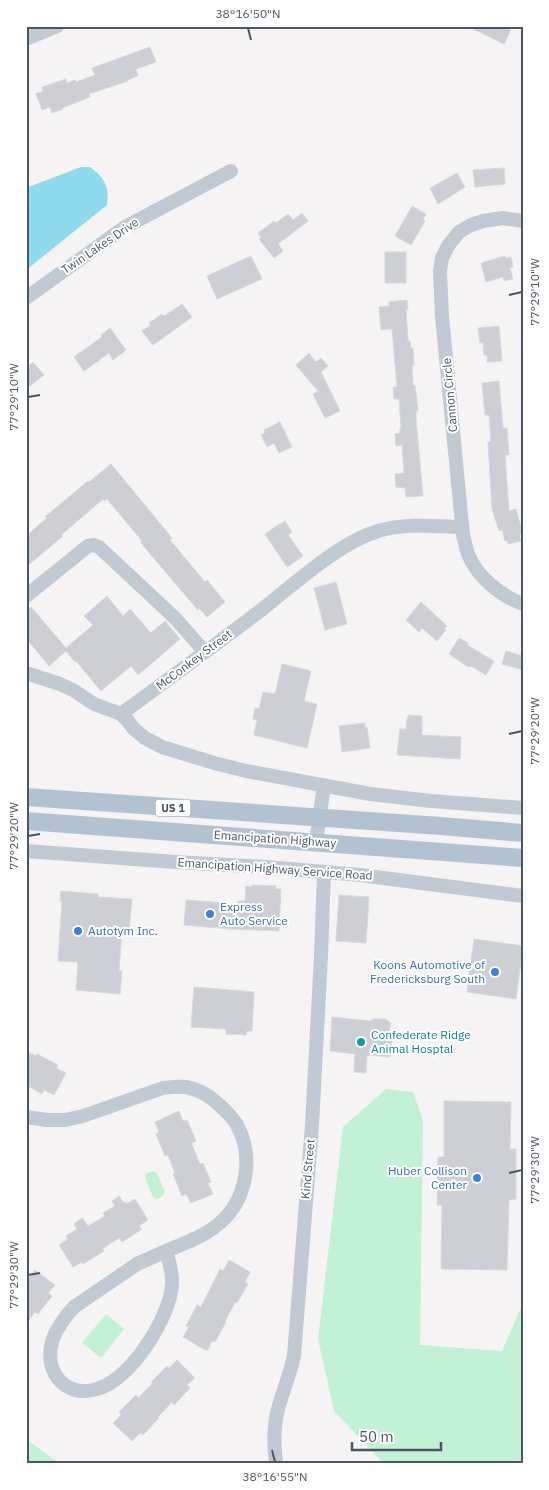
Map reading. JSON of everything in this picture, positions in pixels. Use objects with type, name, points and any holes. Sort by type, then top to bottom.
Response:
[{"type":"main road","name":"Emancipation Highway","points":[[26,797],[523,833]]},
{"type":"main road","name":"Emancipation Highway","points":[[26,821],[523,858]]},
{"type":"street","points":[[26,39],[57,26]]},
{"type":"street","name":"Twin Lakes Drive","points":[[26,298],[124,227],[230,171]]},
{"type":"street","name":"Cannon Circle","points":[[523,220],[503,218],[470,225],[459,232],[448,246],[442,258],[440,271],[442,316],[461,527],[469,556],[478,571],[504,595],[523,604]]},
{"type":"street","name":"McConkey Street","points":[[121,714],[330,556],[363,537],[377,531],[414,525],[461,527]]},
{"type":"street","points":[[26,596],[88,546],[94,545],[99,547],[175,618],[204,652]]},
{"type":"street","points":[[26,673],[60,684],[94,704],[121,714],[145,738],[162,747],[214,763],[246,771],[370,794],[523,808]]},
{"type":"street","points":[[316,842],[324,785]]},
{"type":"street","name":"Emancipation Highway Service Road","points":[[26,851],[360,874],[523,896]]},
{"type":"street","name":"Kind Street","points":[[276,1464],[275,1424],[294,1356],[312,1125],[324,872]]},
{"type":"street","points":[[26,1117],[65,1120],[83,1116],[163,1088],[187,1087],[211,1098],[230,1114],[243,1138],[247,1166],[241,1194],[226,1217],[216,1227],[203,1236],[166,1251],[137,1264],[74,1307],[66,1315],[57,1330],[51,1346],[52,1369],[62,1384],[71,1389],[81,1391],[100,1388],[126,1369],[140,1355],[158,1326],[171,1291],[172,1277],[166,1251]]},
{"type":"green space","points":[[386,1089],[413,1092],[423,1120],[420,1345],[502,1351],[523,1303],[523,1464],[384,1464],[334,1411],[318,1339],[343,1127]]},
{"type":"green space","points":[[153,1171],[157,1173],[165,1192],[163,1196],[157,1199],[153,1197],[145,1178],[147,1173]]},
{"type":"green space","points":[[106,1314],[124,1329],[101,1358],[82,1343]]},
{"type":"green space","points":[[26,1439],[60,1464],[26,1464]]},
{"type":"water","points":[[81,167],[90,167],[105,183],[108,193],[107,205],[26,270],[26,188]]},
{"type":"building","points":[[467,26],[503,26],[511,30],[504,44]]},
{"type":"building","points":[[150,47],[156,62],[136,69],[138,76],[89,94],[90,97],[52,113],[50,107],[42,110],[36,94],[43,91],[42,87],[66,79],[67,83],[75,80],[76,82],[95,75],[92,68]]},
{"type":"building","points":[[504,168],[505,184],[475,187],[473,170]]},
{"type":"building","points":[[457,173],[465,187],[438,204],[430,188]]},
{"type":"building","points":[[412,206],[426,214],[423,220],[425,221],[411,245],[395,236]]},
{"type":"building","points":[[302,213],[308,221],[278,244],[283,251],[274,258],[259,239],[261,238],[258,233],[274,221],[276,223],[288,214],[293,220]]},
{"type":"building","points":[[385,252],[406,252],[406,283],[385,283]]},
{"type":"building","points":[[251,256],[262,279],[217,299],[207,276]]},
{"type":"building","points":[[505,256],[506,258],[511,257],[513,267],[510,268],[513,279],[504,281],[503,277],[486,282],[481,263]]},
{"type":"building","points":[[407,300],[408,341],[410,341],[411,348],[413,348],[413,385],[415,385],[418,411],[416,411],[416,419],[423,496],[406,497],[405,488],[396,487],[395,474],[404,473],[402,445],[396,446],[395,434],[400,433],[401,428],[399,399],[394,399],[393,387],[397,387],[392,329],[381,330],[379,307],[389,306],[389,302]]},
{"type":"building","points":[[182,304],[192,317],[153,345],[142,331],[151,325],[149,323],[162,314],[164,316]]},
{"type":"building","points":[[499,326],[502,361],[487,362],[487,355],[484,355],[483,342],[480,343],[478,328]]},
{"type":"building","points":[[110,328],[126,350],[113,360],[109,353],[84,371],[74,357],[102,337],[101,335]]},
{"type":"building","points":[[309,353],[316,362],[321,358],[328,366],[321,372],[340,411],[325,418],[313,394],[318,391],[296,365]]},
{"type":"building","points":[[33,362],[44,375],[30,386],[26,380],[26,368]]},
{"type":"building","points":[[499,381],[503,428],[507,428],[509,455],[505,455],[509,511],[516,509],[523,534],[519,535],[521,541],[508,544],[505,541],[502,530],[499,531],[492,509],[488,442],[491,441],[489,415],[485,415],[482,383]]},
{"type":"building","points":[[280,422],[292,447],[279,453],[274,443],[267,447],[261,435],[265,433],[264,430]]},
{"type":"building","points":[[111,464],[172,538],[170,540],[205,582],[207,580],[225,602],[207,617],[199,608],[198,610],[151,555],[141,543],[142,541],[107,499],[104,501],[103,499],[26,567],[26,536],[47,518],[45,517]]},
{"type":"building","points":[[285,521],[292,532],[288,535],[303,556],[287,567],[265,534]]},
{"type":"building","points":[[336,582],[347,624],[325,630],[314,588]]},
{"type":"building","points":[[107,596],[123,616],[130,609],[151,633],[165,621],[180,639],[138,675],[131,666],[101,691],[66,651],[49,666],[26,638],[26,611],[31,607],[66,648],[93,625],[84,616]]},
{"type":"building","points":[[421,602],[447,626],[437,641],[422,628],[419,632],[406,620]]},
{"type":"building","points":[[459,638],[494,661],[486,675],[471,666],[468,667],[449,654]]},
{"type":"building","points":[[506,651],[523,656],[523,670],[502,664]]},
{"type":"building","points":[[282,664],[311,671],[304,701],[317,704],[307,748],[254,735],[257,720],[253,719],[255,708],[259,709],[263,692],[275,694]]},
{"type":"building","points":[[408,715],[422,716],[422,735],[461,737],[460,759],[397,755],[400,729],[406,729]]},
{"type":"building","points":[[365,723],[370,748],[342,752],[339,726]]},
{"type":"building","points":[[252,885],[276,886],[275,889],[281,889],[279,931],[184,925],[186,900],[238,904],[238,901],[245,901],[246,886],[252,887]]},
{"type":"building","points":[[61,891],[98,894],[98,897],[132,899],[129,930],[122,930],[119,971],[122,971],[120,994],[76,990],[78,962],[58,961]]},
{"type":"building","points":[[339,895],[369,897],[366,943],[336,941]]},
{"type":"building","name":"Koons Automotive of Fredericksburg South","points":[[474,939],[523,946],[516,999],[467,992]]},
{"type":"building","points":[[194,987],[254,992],[252,1031],[247,1031],[246,1035],[226,1034],[226,1029],[191,1027]]},
{"type":"building","name":"Confederate Ridge Animal Hosptal","points":[[332,1017],[370,1021],[373,1019],[385,1019],[391,1023],[389,1031],[392,1037],[390,1057],[367,1055],[366,1073],[354,1072],[355,1054],[330,1051]]},
{"type":"building","points":[[26,1051],[36,1056],[37,1054],[58,1065],[56,1068],[66,1073],[54,1095],[44,1090],[42,1094],[26,1085]]},
{"type":"building","name":"Huber Collison Center","points":[[444,1101],[511,1102],[510,1149],[516,1149],[516,1199],[509,1200],[507,1270],[441,1269],[442,1205],[437,1205],[438,1157],[444,1157]]},
{"type":"building","points":[[179,1111],[183,1121],[187,1120],[196,1141],[191,1143],[200,1164],[203,1163],[211,1182],[208,1183],[213,1194],[191,1203],[186,1194],[182,1196],[168,1155],[165,1156],[156,1134],[159,1132],[155,1122]]},
{"type":"building","points":[[119,1196],[126,1204],[135,1199],[148,1220],[139,1226],[142,1229],[122,1242],[119,1238],[102,1249],[104,1251],[83,1264],[82,1262],[73,1267],[59,1245],[68,1239],[66,1236],[77,1229],[74,1224],[82,1218],[88,1226],[105,1216],[103,1213],[115,1206],[112,1201]]},
{"type":"building","points":[[229,1260],[250,1272],[245,1282],[248,1284],[237,1303],[235,1302],[215,1342],[212,1341],[207,1351],[183,1337],[189,1327],[186,1326],[197,1305],[201,1307],[220,1269],[223,1271]]},
{"type":"building","points":[[35,1270],[55,1285],[48,1293],[52,1296],[38,1314],[35,1312],[26,1324],[26,1281]]},
{"type":"building","points":[[177,1360],[195,1378],[187,1385],[190,1388],[174,1405],[172,1402],[143,1435],[140,1433],[132,1441],[113,1423],[121,1415],[119,1412],[136,1395],[138,1398],[167,1366],[169,1368]]},
{"type":"place","name":"Express Auto Service","points":[[210,914]]},
{"type":"place","name":"Autotym Inc.","points":[[78,931]]},
{"type":"place","name":"Koons Automotive of Fredericksburg South","points":[[495,972]]},
{"type":"place","name":"Confederate Ridge Animal Hosptal","points":[[361,1042]]},
{"type":"place","name":"Huber Collison Center","points":[[477,1178]]}]
